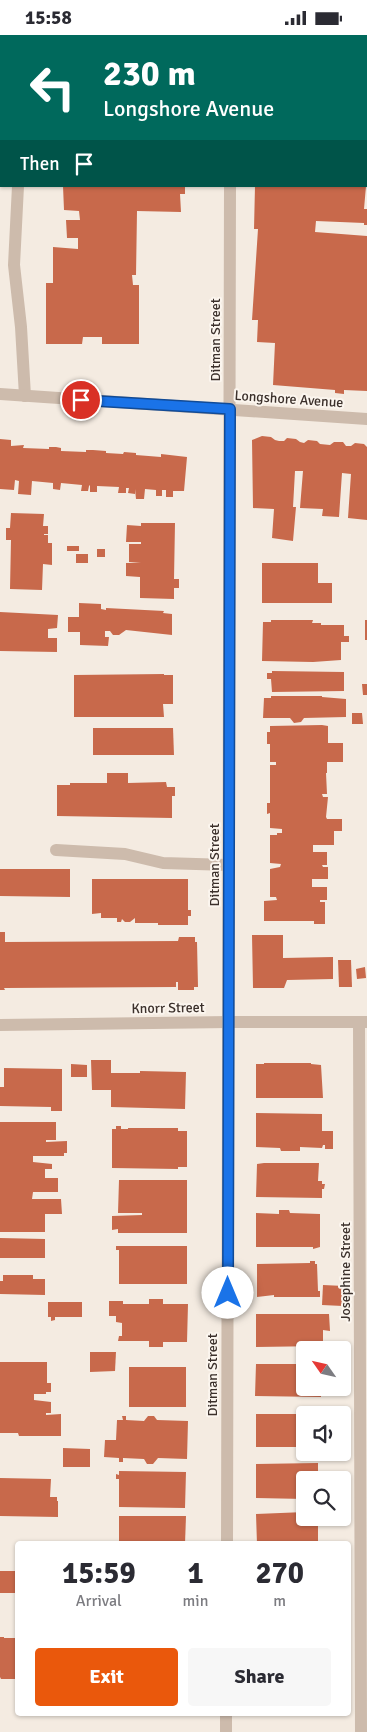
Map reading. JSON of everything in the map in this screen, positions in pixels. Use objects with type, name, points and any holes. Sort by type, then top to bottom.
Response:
[{"type":"street","points":[[18,187],[14,265],[22,327],[25,396]]},
{"type":"street","name":"Ditman Street","points":[[227,1541],[230,187]]},
{"type":"street","name":"Longshore Avenue","points":[[0,394],[367,419]]},
{"type":"street","points":[[56,850],[125,854],[163,863],[229,865]]},
{"type":"street","name":"Knorr Street","points":[[0,1025],[363,1022]]},
{"type":"street","name":"Josephine Street","points":[[361,1732],[363,1022]]},
{"type":"street","points":[[226,1716],[226,1732]]},
{"type":"building","points":[[63,187],[185,187],[185,194],[180,194],[181,212],[137,211],[136,275],[132,275],[133,285],[139,285],[139,344],[102,344],[102,337],[83,337],[82,344],[46,344],[46,283],[53,283],[53,247],[78,249],[78,238],[67,238],[66,220],[80,220],[79,211],[64,210]]},
{"type":"building","points":[[255,187],[366,187],[364,209],[367,209],[367,225],[364,225],[364,223],[316,221],[315,232],[367,236],[367,391],[344,390],[344,394],[335,393],[335,390],[273,385],[275,343],[257,342],[258,320],[252,320],[258,229],[254,229]]},
{"type":"building","points":[[262,436],[271,437],[279,441],[284,441],[287,438],[296,439],[304,443],[308,440],[330,445],[334,442],[343,442],[346,446],[351,446],[355,443],[364,444],[367,447],[367,520],[348,518],[351,474],[342,473],[339,517],[322,516],[323,509],[300,508],[303,471],[295,471],[293,507],[296,507],[293,541],[272,538],[274,509],[253,508],[252,440]]},
{"type":"building","points":[[0,439],[11,440],[11,446],[24,445],[23,448],[49,449],[49,447],[56,447],[61,448],[61,451],[86,452],[86,450],[93,450],[106,451],[106,453],[123,454],[124,452],[161,457],[161,454],[187,457],[184,491],[173,491],[173,497],[166,497],[166,490],[162,490],[162,496],[156,496],[156,490],[145,489],[144,499],[136,499],[135,489],[135,494],[128,493],[129,488],[126,488],[126,493],[118,493],[119,487],[97,486],[97,492],[90,492],[90,485],[88,491],[81,491],[82,485],[61,483],[60,490],[53,489],[53,483],[32,481],[31,495],[18,494],[19,481],[15,480],[14,490],[0,489]]},
{"type":"building","points":[[11,513],[44,514],[43,526],[48,526],[48,534],[44,535],[48,535],[48,543],[52,543],[52,565],[43,564],[42,590],[10,589],[11,540],[6,540],[6,528],[10,528]]},
{"type":"building","points":[[141,523],[175,523],[174,579],[179,579],[179,588],[174,588],[174,599],[140,598],[140,577],[126,576],[126,563],[141,563],[129,562],[129,544],[141,544],[141,542],[126,542],[127,525],[141,526]]},
{"type":"building","points":[[67,546],[79,546],[79,551],[67,551]]},
{"type":"building","points":[[97,549],[105,549],[105,557],[97,557]]},
{"type":"building","points":[[76,554],[88,554],[88,563],[76,563]]},
{"type":"building","points":[[262,563],[318,563],[318,583],[332,583],[332,603],[262,603]]},
{"type":"building","points":[[79,603],[101,604],[101,609],[106,610],[106,608],[164,611],[163,613],[172,614],[172,635],[126,630],[119,635],[113,635],[110,631],[105,631],[105,637],[109,637],[108,646],[80,645],[80,632],[68,632],[68,617],[79,617]]},
{"type":"building","points":[[0,612],[58,615],[57,628],[48,629],[48,638],[57,638],[57,652],[0,651]]},
{"type":"building","points":[[271,620],[313,620],[312,623],[321,623],[321,625],[344,625],[344,636],[349,636],[349,642],[341,642],[341,660],[313,662],[262,661],[263,622],[271,622]]},
{"type":"building","points":[[365,620],[367,620],[367,640],[365,640]]},
{"type":"building","points":[[272,671],[344,672],[344,691],[272,692],[271,679],[267,679],[267,673],[272,673]]},
{"type":"building","points":[[74,675],[173,675],[173,704],[163,704],[164,717],[74,717]]},
{"type":"building","points":[[362,684],[367,684],[367,695],[363,695]]},
{"type":"building","points":[[271,696],[322,696],[346,699],[346,717],[304,718],[301,722],[294,723],[290,718],[263,718],[264,698],[271,698]]},
{"type":"building","points":[[352,713],[362,713],[363,724],[352,724]]},
{"type":"building","points":[[270,726],[328,726],[328,743],[343,743],[343,762],[327,762],[327,794],[322,794],[323,797],[328,797],[327,819],[342,819],[342,831],[334,831],[334,845],[313,845],[313,852],[327,852],[327,865],[322,865],[323,867],[328,867],[328,879],[312,879],[312,887],[327,887],[327,900],[320,900],[320,902],[325,902],[325,924],[314,924],[314,921],[264,921],[264,901],[277,900],[276,897],[270,897],[270,869],[280,867],[281,864],[270,863],[270,835],[282,833],[282,829],[270,828],[270,813],[267,814],[267,803],[270,803],[270,765],[276,765],[276,762],[270,762],[270,744],[267,744],[267,732],[270,732]]},
{"type":"building","points":[[93,728],[173,728],[174,755],[93,755]]},
{"type":"building","points":[[107,773],[128,773],[128,783],[166,782],[167,787],[175,787],[175,796],[172,796],[172,818],[57,816],[57,785],[107,783]]},
{"type":"building","points":[[0,869],[70,869],[70,897],[0,896]]},
{"type":"building","points":[[92,879],[188,879],[188,910],[191,910],[191,916],[188,916],[188,925],[135,923],[135,918],[130,922],[125,922],[122,919],[121,922],[117,922],[117,918],[101,918],[101,913],[92,914]]},
{"type":"building","points":[[0,932],[5,932],[5,942],[178,941],[179,937],[195,937],[195,942],[197,942],[198,987],[194,987],[194,990],[178,990],[178,982],[176,982],[176,987],[4,988],[5,990],[0,990]]},
{"type":"building","points":[[252,935],[283,935],[283,958],[333,957],[333,979],[287,980],[284,988],[253,988]]},
{"type":"building","points":[[338,960],[351,960],[352,987],[339,987]]},
{"type":"building","points":[[365,967],[366,978],[357,979],[356,969]]},
{"type":"building","points":[[91,1060],[111,1060],[111,1073],[140,1073],[140,1071],[186,1072],[185,1109],[111,1107],[111,1090],[92,1090]]},
{"type":"building","points":[[311,1063],[321,1065],[323,1098],[256,1098],[256,1064]]},
{"type":"building","points":[[71,1064],[87,1065],[87,1077],[71,1077]]},
{"type":"building","points":[[4,1068],[62,1069],[62,1111],[51,1111],[51,1107],[0,1106],[0,1087],[4,1087]]},
{"type":"building","points":[[256,1113],[322,1114],[322,1131],[333,1131],[333,1149],[325,1149],[325,1145],[322,1148],[300,1147],[300,1151],[281,1151],[280,1148],[256,1147]]},
{"type":"building","points":[[0,1122],[56,1122],[56,1140],[46,1140],[46,1142],[67,1141],[67,1153],[64,1153],[64,1156],[33,1156],[33,1162],[52,1164],[52,1169],[45,1169],[45,1178],[58,1178],[58,1192],[33,1192],[32,1199],[61,1199],[62,1214],[45,1214],[45,1232],[0,1232]]},
{"type":"building","points":[[116,1126],[121,1126],[121,1129],[178,1128],[178,1131],[187,1131],[187,1167],[178,1167],[178,1169],[112,1168],[112,1129],[116,1129]]},
{"type":"building","points":[[319,1163],[318,1181],[322,1181],[322,1184],[325,1184],[324,1189],[322,1189],[322,1198],[256,1197],[257,1164]]},
{"type":"building","points":[[119,1180],[187,1180],[187,1233],[118,1233],[118,1229],[112,1230],[112,1216],[142,1215],[142,1213],[118,1213]]},
{"type":"building","points":[[279,1210],[289,1210],[290,1213],[320,1214],[320,1247],[313,1249],[313,1247],[256,1247],[256,1213],[279,1214]]},
{"type":"building","points":[[0,1238],[45,1239],[45,1258],[0,1258]]},
{"type":"building","points":[[116,1246],[187,1246],[187,1284],[119,1284],[119,1250],[116,1250]]},
{"type":"building","points":[[310,1261],[315,1261],[315,1264],[317,1264],[320,1297],[274,1297],[274,1295],[257,1297],[257,1264],[310,1263]]},
{"type":"building","points":[[3,1275],[33,1275],[33,1279],[45,1279],[45,1295],[0,1294],[0,1281],[3,1281]]},
{"type":"building","points":[[323,1285],[344,1286],[343,1306],[322,1305]]},
{"type":"building","points":[[149,1299],[163,1299],[163,1304],[188,1304],[187,1342],[163,1342],[163,1347],[149,1347],[149,1341],[118,1341],[119,1336],[122,1336],[122,1323],[116,1322],[116,1316],[109,1316],[109,1301],[123,1301],[123,1304],[149,1304]]},
{"type":"building","points":[[48,1302],[82,1302],[82,1317],[55,1317],[55,1320],[51,1321],[51,1317],[48,1317]]},
{"type":"building","points":[[256,1314],[329,1314],[330,1331],[323,1330],[323,1341],[296,1341],[296,1346],[256,1347]]},
{"type":"building","points":[[90,1352],[116,1352],[115,1371],[90,1372]]},
{"type":"building","points":[[0,1362],[47,1362],[47,1383],[51,1383],[51,1392],[34,1394],[34,1400],[51,1402],[51,1413],[46,1413],[46,1415],[61,1414],[61,1436],[19,1436],[18,1433],[0,1433]]},
{"type":"building","points":[[256,1364],[296,1364],[296,1396],[321,1397],[255,1396]]},
{"type":"building","points":[[129,1367],[186,1367],[186,1407],[129,1407]]},
{"type":"building","points":[[256,1414],[296,1414],[296,1447],[256,1447]]},
{"type":"building","points":[[122,1416],[126,1416],[126,1420],[144,1421],[148,1416],[154,1416],[157,1420],[188,1421],[187,1459],[158,1458],[153,1464],[147,1464],[144,1459],[123,1458],[123,1462],[119,1462],[119,1458],[104,1457],[105,1440],[116,1440],[117,1420],[123,1420]]},
{"type":"building","points":[[63,1448],[90,1449],[90,1467],[63,1467]]},
{"type":"building","points":[[318,1463],[318,1471],[296,1471],[296,1499],[256,1498],[256,1464]]},
{"type":"building","points":[[119,1471],[186,1472],[185,1508],[119,1507],[119,1479],[116,1479],[116,1474],[119,1475]]},
{"type":"building","points":[[0,1478],[51,1479],[50,1497],[57,1497],[58,1517],[0,1516]]},
{"type":"building","points":[[296,1512],[296,1526],[318,1526],[318,1541],[257,1541],[256,1514]]},
{"type":"building","points":[[119,1516],[186,1516],[185,1541],[119,1541]]},
{"type":"building","points":[[0,1571],[15,1571],[15,1593],[0,1593]]},
{"type":"building","points":[[0,1637],[15,1638],[15,1679],[1,1679]]},
{"type":"route","points":[[81,400],[230,409],[228,1293]]}]
